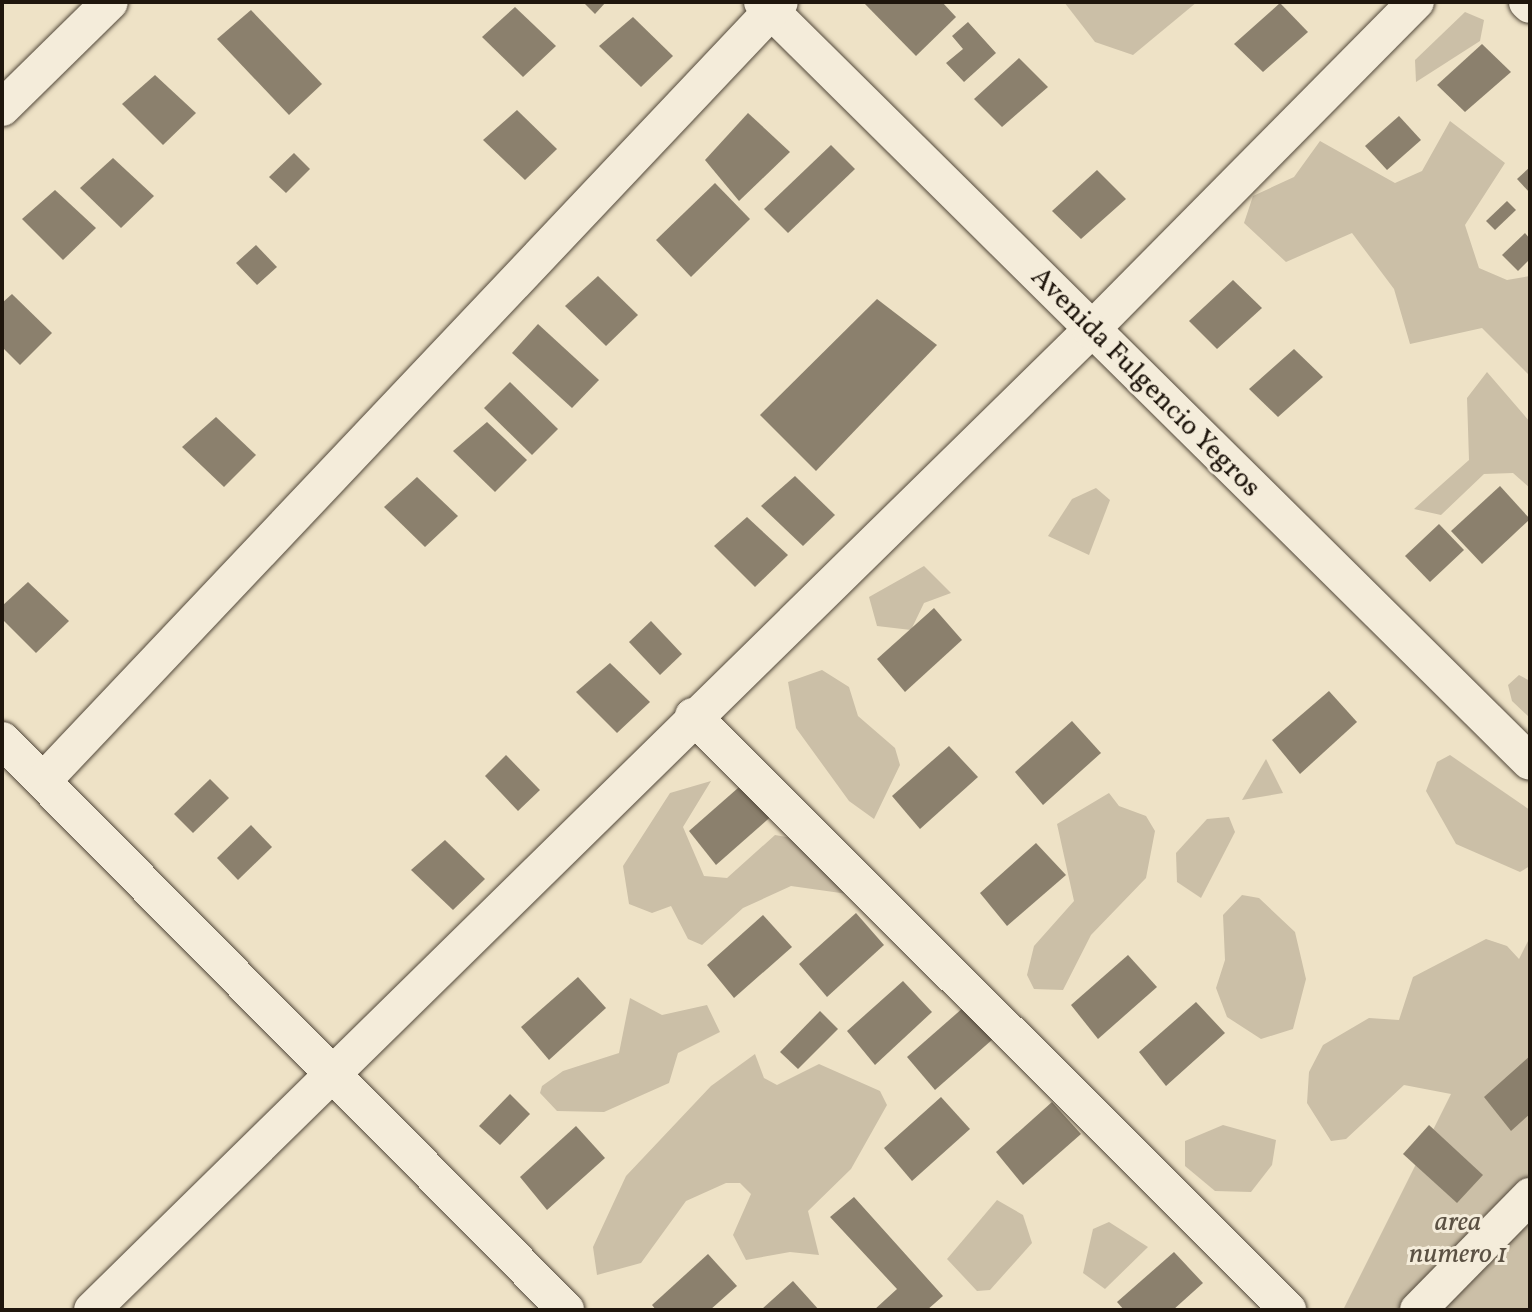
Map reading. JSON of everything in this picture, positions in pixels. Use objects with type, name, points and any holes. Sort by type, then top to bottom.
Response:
[{"type":"street","points":[[2,108],[110,2]]},
{"type":"street","points":[[92,1310],[693,716],[1091,330],[1416,2]]},
{"type":"street","points":[[43,781],[771,5]]},
{"type":"street","name":"Avenida Fulgencio Yegros","points":[[771,5],[1091,330],[1530,762]]},
{"type":"street","points":[[693,716],[1288,1310]]},
{"type":"street","points":[[2,740],[566,1310]]},
{"type":"street","points":[[1418,1310],[1530,1196]]},
{"type":"green space","points":[[1064,2],[1197,2],[1133,55],[1095,42]]},
{"type":"green space","points":[[1465,12],[1484,20],[1480,41],[1416,82],[1415,60]]},
{"type":"green space","points":[[1450,121],[1505,163],[1465,225],[1479,268],[1507,280],[1530,276],[1530,376],[1482,328],[1410,344],[1394,289],[1352,233],[1286,262],[1244,223],[1253,196],[1294,177],[1320,141],[1395,183],[1422,171]]},
{"type":"green space","points":[[1487,372],[1530,422],[1530,488],[1513,473],[1484,474],[1441,515],[1414,509],[1469,460],[1467,398]]},
{"type":"green space","points":[[1096,488],[1110,500],[1089,555],[1048,536],[1072,499]]},
{"type":"green space","points":[[924,566],[951,593],[924,603],[911,630],[877,626],[869,597]]},
{"type":"green space","points":[[822,670],[849,687],[858,716],[895,748],[900,765],[874,819],[849,801],[796,728],[788,682]]},
{"type":"green space","points":[[1519,675],[1530,681],[1530,718],[1512,701],[1508,685]]},
{"type":"green space","points":[[1450,755],[1530,810],[1530,866],[1520,872],[1456,844],[1426,791],[1437,762]]},
{"type":"green space","points":[[1266,759],[1283,793],[1242,800]]},
{"type":"green space","points":[[711,781],[683,827],[704,876],[727,878],[775,835],[820,843],[855,895],[791,886],[743,908],[702,945],[688,939],[671,906],[652,913],[629,904],[623,866],[670,793]]},
{"type":"green space","points":[[1109,793],[1119,806],[1146,816],[1155,831],[1146,878],[1091,935],[1063,990],[1034,989],[1027,975],[1034,946],[1074,901],[1057,824]]},
{"type":"green space","points":[[1229,817],[1235,832],[1201,898],[1177,882],[1176,853],[1207,819]]},
{"type":"green space","points":[[1242,895],[1259,898],[1295,932],[1306,979],[1293,1029],[1261,1039],[1227,1017],[1216,988],[1225,960],[1223,915]]},
{"type":"green space","name":"area numero 1","points":[[1530,937],[1530,1310],[1343,1310],[1451,1094],[1404,1085],[1346,1139],[1331,1141],[1307,1103],[1309,1072],[1323,1045],[1369,1018],[1399,1020],[1413,977],[1486,939],[1507,946],[1519,959]]},
{"type":"green space","points":[[630,998],[662,1015],[707,1005],[720,1032],[678,1053],[669,1083],[604,1112],[557,1111],[540,1093],[542,1086],[563,1071],[619,1053]]},
{"type":"green space","points":[[755,1054],[764,1078],[777,1085],[819,1064],[880,1091],[887,1105],[851,1169],[808,1211],[819,1255],[790,1252],[746,1260],[733,1235],[751,1194],[740,1183],[726,1183],[686,1201],[641,1263],[597,1275],[593,1247],[626,1176],[711,1086]]},
{"type":"green space","points":[[1223,1125],[1276,1140],[1272,1165],[1251,1192],[1215,1191],[1185,1166],[1185,1141]]},
{"type":"green space","points":[[997,1200],[1023,1215],[1032,1243],[990,1290],[977,1291],[947,1259]]},
{"type":"green space","points":[[1109,1222],[1148,1247],[1105,1289],[1083,1273],[1093,1229]]},
{"type":"building","points":[[583,2],[606,2],[595,14]]},
{"type":"building","points":[[942,2],[956,17],[916,56],[864,3]]},
{"type":"building","points":[[1280,3],[1308,32],[1263,72],[1234,44]]},
{"type":"building","points":[[515,7],[556,46],[523,77],[482,37]]},
{"type":"building","points":[[251,10],[322,84],[289,115],[217,39]]},
{"type":"building","points":[[633,17],[673,56],[641,87],[599,46]]},
{"type":"building","points":[[968,22],[996,53],[964,82],[946,63],[963,49],[952,36]]},
{"type":"building","points":[[1482,44],[1511,72],[1465,112],[1437,85]]},
{"type":"building","points":[[1019,58],[1048,87],[1002,127],[974,99]]},
{"type":"building","points":[[155,75],[196,113],[163,145],[122,104]]},
{"type":"building","points":[[517,110],[557,149],[525,180],[483,140]]},
{"type":"building","points":[[748,113],[790,152],[739,201],[705,160]]},
{"type":"building","points":[[1399,116],[1421,140],[1387,170],[1365,146]]},
{"type":"building","points":[[831,145],[855,169],[788,233],[764,209]]},
{"type":"building","points":[[294,153],[310,169],[286,193],[269,177]]},
{"type":"building","points":[[113,158],[154,196],[121,228],[80,188]]},
{"type":"building","points":[[1530,167],[1530,193],[1517,179]]},
{"type":"building","points":[[1097,170],[1126,199],[1081,239],[1052,211]]},
{"type":"building","points":[[715,183],[750,219],[691,277],[656,240]]},
{"type":"building","points":[[55,190],[96,228],[63,260],[22,219]]},
{"type":"building","points":[[1507,201],[1516,210],[1495,230],[1486,221]]},
{"type":"building","points":[[1525,233],[1530,239],[1530,259],[1518,271],[1502,255]]},
{"type":"building","points":[[256,245],[277,267],[257,285],[236,263]]},
{"type":"building","points":[[598,276],[638,315],[606,346],[565,306]]},
{"type":"building","points":[[1233,280],[1262,308],[1217,349],[1189,321]]},
{"type":"building","points":[[12,294],[52,333],[20,365],[2,347],[2,303]]},
{"type":"building","points":[[877,299],[937,345],[816,471],[760,415]]},
{"type":"building","points":[[538,324],[599,380],[572,408],[512,353]]},
{"type":"building","points":[[1294,349],[1323,377],[1278,417],[1249,389]]},
{"type":"building","points":[[510,382],[558,429],[532,455],[484,408]]},
{"type":"building","points":[[216,417],[256,455],[224,487],[182,447]]},
{"type":"building","points":[[487,422],[527,460],[495,492],[453,451]]},
{"type":"building","points":[[795,476],[835,515],[803,546],[761,506]]},
{"type":"building","points":[[417,477],[458,516],[425,547],[384,507]]},
{"type":"building","points":[[1500,486],[1530,519],[1482,564],[1451,531]]},
{"type":"building","points":[[747,517],[788,555],[755,587],[714,546]]},
{"type":"building","points":[[1439,524],[1464,550],[1430,582],[1405,556]]},
{"type":"building","points":[[28,582],[69,621],[36,653],[2,619],[2,606]]},
{"type":"building","points":[[934,608],[962,640],[905,692],[877,659]]},
{"type":"building","points":[[651,621],[682,654],[660,675],[629,642]]},
{"type":"building","points":[[610,663],[650,702],[617,733],[576,692]]},
{"type":"building","points":[[1329,691],[1357,722],[1300,774],[1272,740]]},
{"type":"building","points":[[1072,721],[1101,753],[1043,805],[1015,772]]},
{"type":"building","points":[[949,746],[978,777],[920,829],[892,796]]},
{"type":"building","points":[[506,755],[540,790],[518,811],[485,776]]},
{"type":"building","points":[[210,779],[229,798],[193,833],[174,814]]},
{"type":"building","points":[[746,781],[775,813],[716,865],[689,831]]},
{"type":"building","points":[[251,825],[272,847],[238,880],[217,858]]},
{"type":"building","points":[[445,840],[485,879],[453,910],[411,870]]},
{"type":"building","points":[[1036,843],[1066,875],[1007,926],[980,893]]},
{"type":"building","points":[[856,913],[884,945],[827,997],[799,964]]},
{"type":"building","points":[[763,915],[792,947],[734,998],[707,965]]},
{"type":"building","points":[[1128,955],[1157,987],[1098,1039],[1071,1005]]},
{"type":"building","points":[[578,977],[606,1008],[549,1060],[521,1027]]},
{"type":"building","points":[[903,981],[932,1012],[875,1065],[847,1031]]},
{"type":"building","points":[[1196,1002],[1225,1033],[1166,1086],[1139,1052]]},
{"type":"building","points":[[964,1007],[993,1039],[935,1090],[907,1057]]},
{"type":"building","points":[[820,1011],[838,1029],[798,1069],[780,1052]]},
{"type":"building","points":[[1530,1056],[1530,1114],[1511,1131],[1484,1097]]},
{"type":"building","points":[[510,1094],[530,1114],[500,1145],[479,1126]]},
{"type":"building","points":[[941,1097],[970,1129],[912,1181],[884,1148]]},
{"type":"building","points":[[1052,1102],[1081,1134],[1023,1185],[996,1152]]},
{"type":"building","points":[[1429,1125],[1483,1175],[1457,1203],[1403,1154]]},
{"type":"building","points":[[576,1126],[605,1158],[547,1210],[520,1177]]},
{"type":"building","points":[[854,1197],[943,1296],[927,1310],[874,1310],[897,1289],[830,1217]]},
{"type":"building","points":[[1174,1252],[1203,1283],[1173,1310],[1124,1310],[1117,1302]]},
{"type":"building","points":[[708,1254],[737,1286],[710,1310],[656,1310],[652,1305]]},
{"type":"building","points":[[793,1281],[819,1310],[761,1310]]}]
